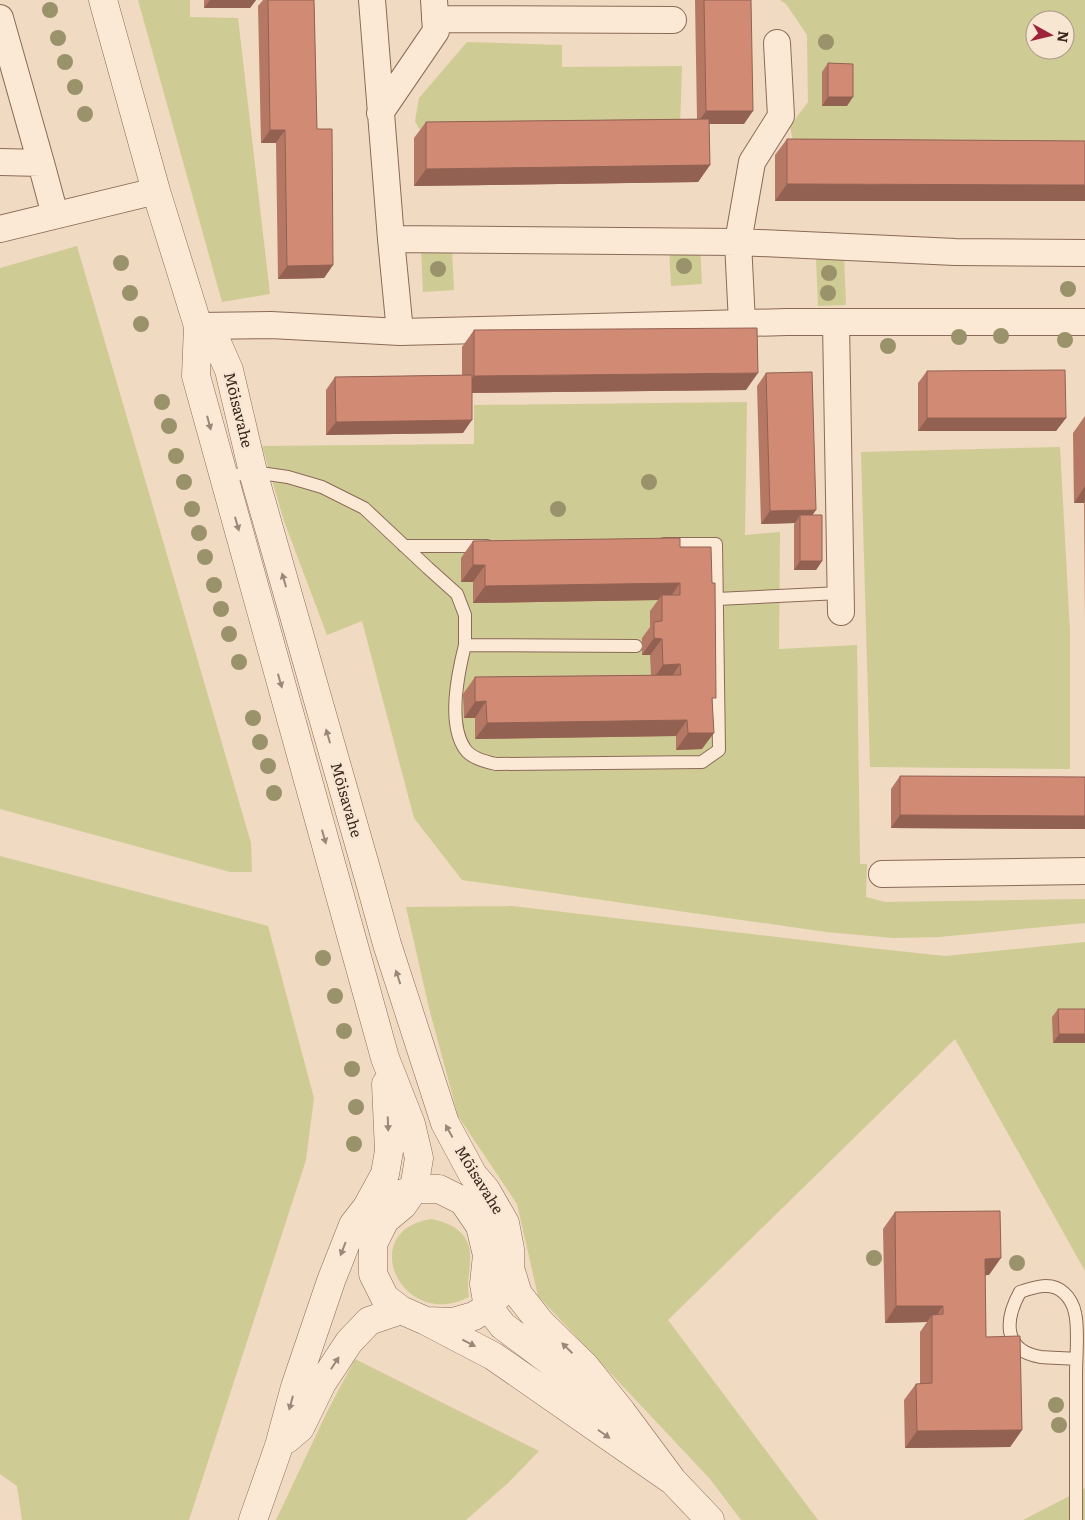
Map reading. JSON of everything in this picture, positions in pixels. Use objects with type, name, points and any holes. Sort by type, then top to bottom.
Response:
[{"type":"street","name":"Mõisavahe","points":[[103,0],[156,191],[198,326],[196,376],[385,1058],[410,1124],[419,1158],[414,1189],[403,1205],[385,1220],[373,1244],[373,1274],[385,1298],[401,1310],[493,1356],[673,1481]]},
{"type":"street","points":[[372,0],[380,113],[400,332]]},
{"type":"street","points":[[380,113],[436,31],[434,10],[673,20]]},
{"type":"street","points":[[0,18],[55,214]]},
{"type":"street","points":[[742,323],[738,242],[752,162],[781,116],[777,43]]},
{"type":"street","points":[[0,162],[41,163]]},
{"type":"street","points":[[0,229],[55,214],[156,191]]},
{"type":"street","points":[[391,239],[738,242],[955,252],[1085,253]]},
{"type":"street","points":[[836,322],[841,602]]},
{"type":"street","points":[[198,326],[271,325],[400,332],[742,323],[1085,322]]},
{"type":"street","name":"Mõisavahe","points":[[198,326],[218,345],[229,370],[254,472],[390,954],[445,1122],[473,1175],[486,1190],[505,1223],[510,1249],[510,1268],[518,1294],[534,1315],[585,1366],[622,1411],[673,1481],[710,1520]]},
{"type":"street","points":[[882,874],[1085,871]]},
{"type":"street","points":[[253,1520],[279,1446],[295,1386],[331,1280],[352,1225],[367,1207],[385,1174],[389,1151],[385,1058]]},
{"type":"street","name":"Mõisavahe","points":[[414,1189],[439,1190],[463,1201],[480,1226],[487,1255],[484,1284],[488,1307],[503,1326],[579,1383],[622,1411]]},
{"type":"street","points":[[367,1207],[414,1189]]},
{"type":"street","name":"Mõisavahe","points":[[426,1321],[453,1322],[474,1316],[488,1307],[503,1290],[510,1268]]},
{"type":"street","points":[[279,1446],[300,1428],[322,1383],[348,1342],[369,1321],[401,1310]]},
{"type":"lane","points":[[224,477],[254,472],[288,477],[309,482],[364,508],[457,594],[465,615],[464,645],[456,695],[455,720],[458,737],[466,751],[481,761],[496,764],[702,762],[719,750],[716,544],[648,544]]},
{"type":"lane","points":[[404,546],[502,545]]},
{"type":"lane","points":[[717,599],[841,602]]},
{"type":"lane","points":[[464,645],[636,646]]},
{"type":"lane","points":[[1076,1359],[1040,1356],[1025,1352],[1014,1343],[1010,1328],[1013,1306],[1020,1292],[1037,1286],[1054,1287],[1064,1293],[1075,1313],[1076,1359],[1076,1520]]},
{"type":"shaded area","points":[[138,0],[190,0],[190,17],[238,18],[270,294],[222,302]]},
{"type":"shaded area","points":[[780,0],[1085,0],[1085,149],[794,146],[790,126],[808,102],[807,35],[786,4]]},
{"type":"shaded area","points":[[467,42],[562,45],[562,67],[682,66],[680,128],[419,129],[415,121],[419,98]]},
{"type":"shaded area","points":[[700,243],[702,284],[671,286],[669,244]]},
{"type":"shaded area","points":[[77,246],[251,843],[252,872],[230,872],[0,809],[0,268]]},
{"type":"shaded area","points":[[452,249],[454,290],[423,292],[421,250]]},
{"type":"shaded area","points":[[844,257],[846,305],[818,306],[816,258]]},
{"type":"shaded area","points":[[747,402],[745,535],[780,532],[779,649],[857,645],[860,864],[867,864],[866,897],[885,902],[1085,899],[1085,923],[939,937],[893,938],[826,932],[462,880],[414,818],[362,621],[327,635],[284,521],[262,446],[474,444],[474,405]]},
{"type":"shaded area","points":[[1060,447],[1070,631],[1070,769],[870,767],[861,452]]},
{"type":"shaded area","points":[[0,856],[268,926],[314,1098],[306,1160],[189,1520],[22,1520],[17,1486],[0,1474]]},
{"type":"shaded area","points":[[512,906],[945,956],[1085,942],[1085,1271],[955,1039],[668,1320],[818,1520],[741,1520],[710,1479],[538,1296],[517,1204],[458,1116],[429,1008],[406,907]]},
{"type":"shaded area","points":[[431,1219],[457,1229],[466,1239],[470,1253],[469,1297],[445,1304],[424,1301],[407,1291],[396,1276],[392,1258],[395,1241],[408,1227]]},
{"type":"shaded area","points":[[355,1359],[539,1451],[508,1483],[466,1520],[276,1520],[327,1412]]},
{"type":"shaded area","points":[[1085,1488],[1085,1520],[1023,1520]]},
{"type":"building","points":[[268,0],[314,0],[317,129],[332,129],[333,265],[287,266],[285,130],[270,130]]},
{"type":"building","points":[[704,0],[751,0],[753,111],[706,111]]},
{"type":"building","points":[[828,63],[853,64],[853,97],[828,97]]},
{"type":"building","points":[[709,119],[710,165],[426,169],[426,122]]},
{"type":"building","points":[[787,139],[1085,141],[1085,185],[787,184]]},
{"type":"building","points":[[757,328],[758,373],[474,376],[474,330]]},
{"type":"building","points":[[1065,370],[1066,418],[927,418],[927,371]]},
{"type":"building","points":[[812,372],[816,510],[770,511],[766,373]]},
{"type":"building","points":[[472,375],[472,420],[336,422],[335,377]]},
{"type":"building","points":[[800,515],[822,515],[822,561],[800,561]]},
{"type":"building","points":[[680,538],[680,547],[711,547],[712,583],[715,583],[716,698],[712,698],[714,733],[688,733],[687,720],[487,723],[486,701],[475,702],[475,677],[681,675],[680,664],[663,665],[662,639],[654,638],[654,622],[662,621],[662,595],[680,595],[680,583],[485,586],[485,565],[473,565],[473,541]]},
{"type":"building","points":[[900,776],[1085,777],[1085,816],[900,815]]},
{"type":"building","points":[[1058,1009],[1085,1009],[1085,1034],[1059,1034]]},
{"type":"building","points":[[1000,1211],[1001,1258],[985,1259],[986,1337],[1020,1336],[1022,1430],[917,1431],[916,1384],[932,1383],[932,1315],[943,1314],[943,1306],[896,1306],[895,1212]]}]
